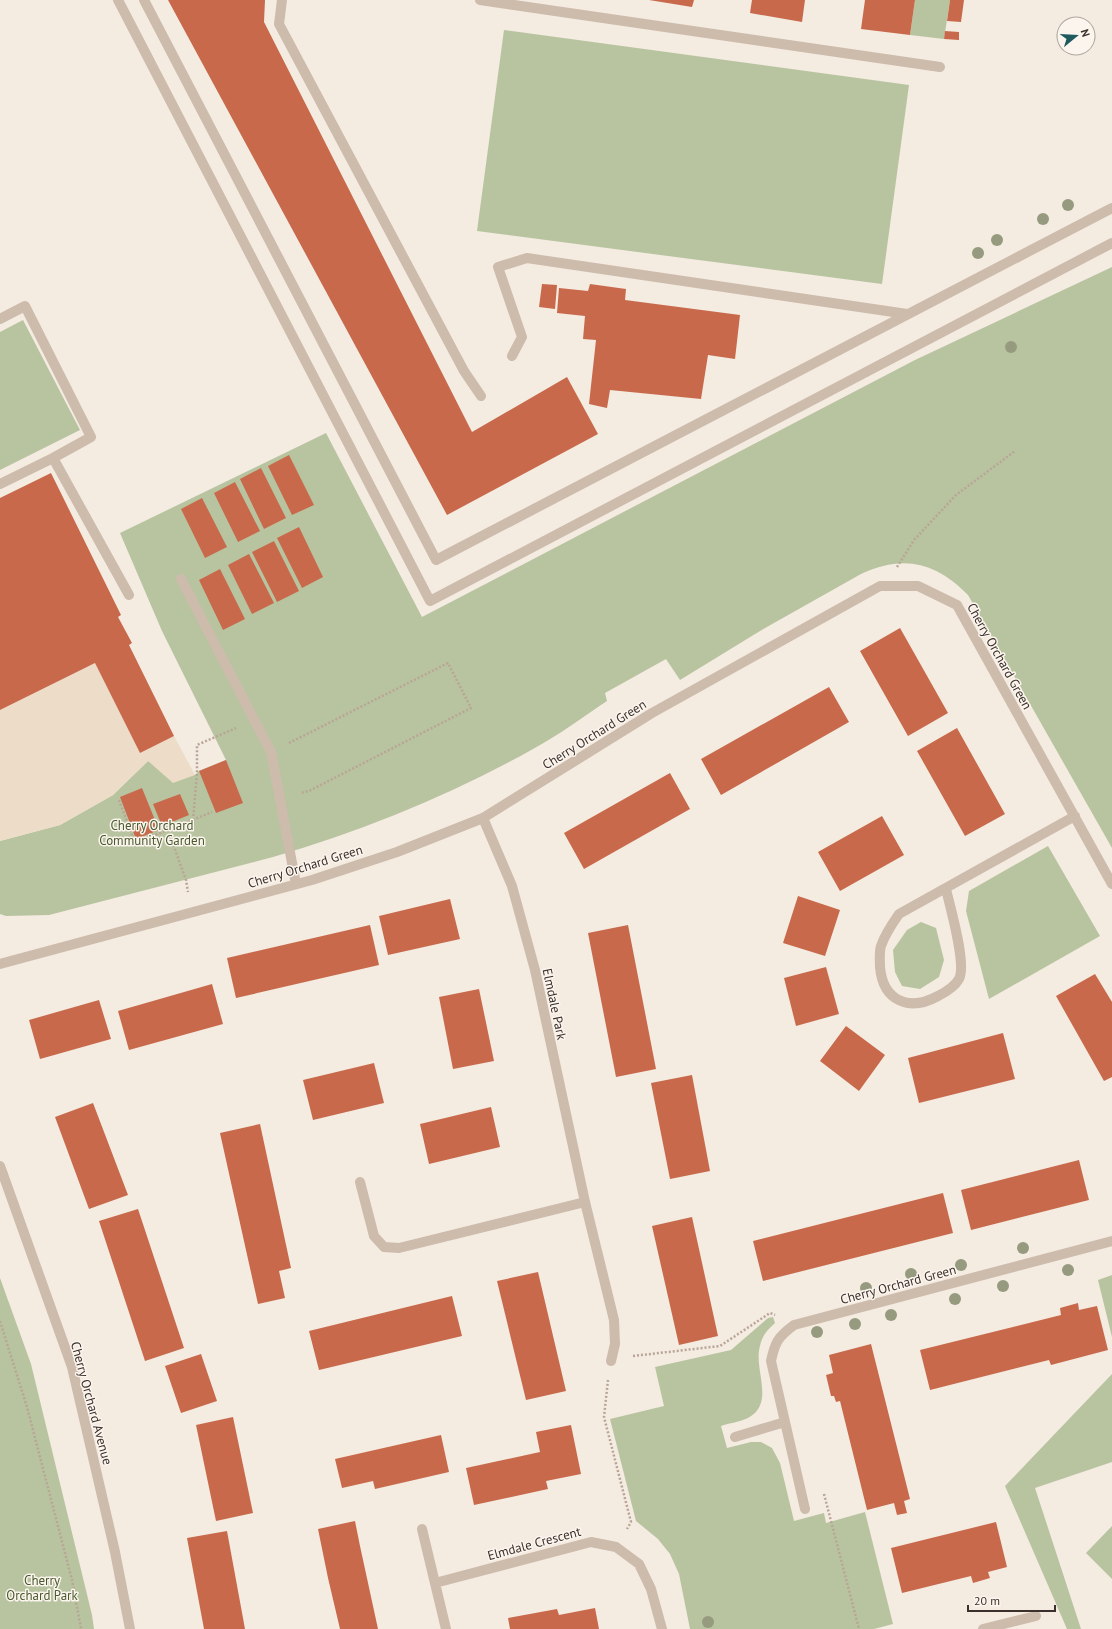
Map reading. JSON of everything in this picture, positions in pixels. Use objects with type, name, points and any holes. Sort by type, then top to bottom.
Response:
[{"type":"street","points":[[118,0],[430,601],[1112,243]]},
{"type":"street","points":[[144,0],[436,560],[1112,208]]},
{"type":"street","points":[[282,0],[279,24],[457,357],[481,396]]},
{"type":"street","points":[[480,0],[940,66]]},
{"type":"street","points":[[512,356],[522,337],[498,267],[527,258],[907,314]]},
{"type":"street","points":[[0,319],[26,306],[91,436],[53,458],[0,484]]},
{"type":"street","points":[[53,458],[129,595]]},
{"type":"street","points":[[180,579],[271,752],[296,884]]},
{"type":"street","name":"Cherry Orchard Green","points":[[0,964],[296,884],[397,852],[483,818],[652,713],[880,586],[918,586],[957,605],[1112,884]]},
{"type":"street","points":[[946,889],[962,960],[959,978],[947,991],[929,1002],[911,1004],[898,1000],[888,993],[881,978],[881,947],[888,929],[899,914],[1075,816]]},
{"type":"street","name":"Elmdale Park","points":[[483,818],[512,886],[535,970],[585,1202],[614,1320],[615,1344],[611,1361]]},
{"type":"street","name":"Cherry Orchard Avenue","points":[[0,1166],[72,1367],[114,1545],[130,1629]]},
{"type":"street","points":[[360,1182],[374,1236],[384,1247],[399,1248],[585,1202]]},
{"type":"street","name":"Cherry Orchard Green","points":[[805,1509],[771,1361],[775,1343],[783,1333],[794,1325],[1112,1241]]},
{"type":"street","points":[[735,1437],[785,1422]]},
{"type":"street","points":[[422,1529],[446,1629]]},
{"type":"street","name":"Elmdale Crescent","points":[[435,1583],[591,1542],[616,1547],[639,1564],[651,1589],[662,1629]]},
{"type":"street","points":[[983,1629],[1036,1616]]},
{"type":"path","points":[[885,586],[914,540],[956,495],[1015,451]]},
{"type":"path","points":[[271,752],[448,662],[471,708],[309,791],[280,798]]},
{"type":"path","points":[[193,820],[197,773],[197,745],[254,720]]},
{"type":"path","points":[[119,800],[135,843],[212,812]]},
{"type":"path","points":[[168,830],[186,880],[192,912]]},
{"type":"path","points":[[616,1547],[631,1522],[604,1417],[611,1361],[640,1355],[720,1346],[770,1313],[794,1325]]},
{"type":"path","points":[[0,1321],[27,1407],[72,1580],[81,1629]]},
{"type":"path","points":[[824,1490],[859,1629]]},
{"type":"green space","points":[[915,0],[950,0],[944,39],[910,35]]},
{"type":"green space","points":[[504,30],[909,85],[882,284],[477,231]]},
{"type":"green space","name":"Cherry Orchard Community Garden","points":[[1112,267],[1112,848],[968,595],[944,575],[918,565],[905,563],[891,564],[861,574],[760,631],[680,680],[666,659],[605,693],[607,701],[543,744],[470,782],[373,824],[273,857],[49,915],[6,916],[0,914],[0,841],[60,825],[113,795],[148,761],[195,775],[199,771],[226,760],[162,631],[120,533],[326,433],[422,617],[915,360]]},
{"type":"green space","points":[[23,320],[80,430],[0,470],[0,332]]},
{"type":"green space","points":[[1048,846],[1100,936],[989,999],[966,911],[969,891]]},
{"type":"green space","points":[[921,922],[936,928],[944,960],[939,977],[920,989],[902,986],[895,972],[893,950],[907,930]]},
{"type":"green space","points":[[1112,1275],[1112,1337],[1098,1280]]},
{"type":"green space","name":"Cherry Orchard Park","points":[[0,1278],[31,1364],[92,1615],[94,1629],[0,1629]]},
{"type":"green space","points":[[773,1317],[775,1323],[767,1331],[761,1342],[759,1355],[762,1385],[761,1404],[756,1412],[748,1418],[721,1426],[727,1448],[751,1442],[761,1442],[772,1448],[780,1463],[794,1521],[824,1513],[826,1523],[865,1512],[893,1624],[874,1629],[690,1629],[679,1574],[670,1554],[658,1539],[636,1521],[610,1419],[664,1406],[655,1367],[731,1350],[768,1318]]},
{"type":"green space","points":[[1112,1374],[1112,1462],[1035,1488],[1081,1629],[1067,1629],[1005,1486]]},
{"type":"green space","points":[[1112,1526],[1112,1579],[1086,1553]]},
{"type":"shaded area","points":[[95,663],[140,753],[174,736],[195,775],[173,783],[148,761],[113,795],[60,825],[0,841],[0,710]]},
{"type":"building","points":[[168,0],[265,0],[264,22],[472,432],[567,377],[598,434],[447,515]]},
{"type":"building","points":[[649,0],[694,0],[692,7]]},
{"type":"building","points":[[752,0],[805,0],[802,22],[750,13]]},
{"type":"building","points":[[865,0],[915,0],[910,35],[861,29]]},
{"type":"building","points":[[950,0],[964,0],[961,22],[947,21]]},
{"type":"building","points":[[945,31],[959,32],[959,40],[944,39]]},
{"type":"building","points":[[542,284],[557,285],[555,309],[539,307]]},
{"type":"building","points":[[590,284],[626,289],[625,300],[740,315],[735,359],[708,355],[701,399],[610,390],[607,408],[589,404],[596,340],[583,339],[585,316],[557,313],[559,288],[588,291]]},
{"type":"building","points":[[289,455],[314,505],[292,515],[268,466]]},
{"type":"building","points":[[261,468],[286,518],[264,529],[240,479]]},
{"type":"building","points":[[51,473],[121,615],[118,617],[132,643],[129,645],[174,736],[140,753],[95,663],[0,710],[0,498]]},
{"type":"building","points":[[235,482],[260,531],[238,542],[214,493]]},
{"type":"building","points":[[202,498],[227,547],[205,558],[181,509]]},
{"type":"building","points":[[299,527],[323,577],[302,588],[277,538]]},
{"type":"building","points":[[274,541],[299,591],[277,602],[252,552]]},
{"type":"building","points":[[249,554],[274,603],[252,614],[228,565]]},
{"type":"building","points":[[220,569],[245,619],[223,630],[199,580]]},
{"type":"building","points":[[900,628],[948,713],[908,736],[860,651]]},
{"type":"building","points":[[829,687],[849,722],[721,795],[701,759]]},
{"type":"building","points":[[957,728],[1005,814],[965,836],[917,751]]},
{"type":"building","points":[[226,760],[243,803],[216,813],[199,771]]},
{"type":"building","points":[[670,773],[690,809],[584,869],[564,833]]},
{"type":"building","points":[[142,788],[159,830],[136,839],[120,797]]},
{"type":"building","points":[[180,794],[189,815],[162,826],[153,804]]},
{"type":"building","points":[[882,816],[904,855],[840,891],[818,852]]},
{"type":"building","points":[[798,896],[840,910],[825,956],[783,943]]},
{"type":"building","points":[[450,899],[460,939],[388,955],[379,916]]},
{"type":"building","points":[[370,925],[379,965],[236,998],[227,958]]},
{"type":"building","points":[[628,925],[656,1069],[616,1077],[588,933]]},
{"type":"building","points":[[826,967],[839,1014],[796,1026],[784,978]]},
{"type":"building","points":[[1095,974],[1112,1002],[1112,1077],[1104,1081],[1056,996]]},
{"type":"building","points":[[212,984],[223,1024],[129,1050],[118,1011]]},
{"type":"building","points":[[479,989],[494,1061],[453,1069],[439,997]]},
{"type":"building","points":[[99,1000],[111,1039],[40,1059],[29,1020]]},
{"type":"building","points":[[846,1026],[885,1055],[859,1091],[820,1061]]},
{"type":"building","points":[[1003,1033],[1015,1079],[919,1103],[908,1058]]},
{"type":"building","points":[[374,1063],[384,1103],[313,1120],[303,1080]]},
{"type":"building","points":[[692,1075],[710,1171],[670,1179],[651,1083]]},
{"type":"building","points":[[93,1103],[128,1195],[89,1209],[55,1117]]},
{"type":"building","points":[[491,1107],[500,1147],[429,1164],[420,1124]]},
{"type":"building","points":[[260,1124],[291,1268],[279,1271],[285,1298],[258,1304],[220,1133]]},
{"type":"building","points":[[1079,1160],[1089,1200],[971,1230],[961,1190]]},
{"type":"building","points":[[943,1193],[953,1233],[763,1281],[753,1241]]},
{"type":"building","points":[[138,1209],[184,1348],[145,1361],[99,1221]]},
{"type":"building","points":[[692,1217],[718,1336],[679,1345],[652,1226]]},
{"type":"building","points":[[538,1272],[566,1391],[526,1400],[497,1281]]},
{"type":"building","points":[[452,1296],[462,1336],[319,1370],[309,1331]]},
{"type":"building","points":[[1078,1303],[1079,1310],[1097,1306],[1108,1350],[1051,1365],[1049,1360],[930,1390],[920,1350],[1061,1315],[1060,1308]]},
{"type":"building","points":[[871,1344],[910,1499],[904,1501],[907,1513],[897,1515],[894,1503],[867,1510],[840,1401],[836,1402],[834,1396],[831,1396],[826,1375],[833,1373],[829,1355]]},
{"type":"building","points":[[201,1354],[217,1401],[181,1413],[165,1366]]},
{"type":"building","points":[[233,1417],[253,1513],[216,1521],[196,1425]]},
{"type":"building","points":[[571,1425],[581,1474],[546,1481],[548,1489],[474,1505],[466,1468],[540,1452],[536,1432]]},
{"type":"building","points":[[441,1435],[449,1472],[375,1489],[373,1481],[342,1488],[335,1459]]},
{"type":"building","points":[[355,1521],[378,1629],[340,1629],[328,1578],[318,1529]]},
{"type":"building","points":[[996,1522],[1007,1567],[988,1572],[990,1578],[973,1583],[971,1576],[902,1593],[891,1548]]},
{"type":"building","points":[[227,1531],[245,1629],[204,1629],[187,1538]]},
{"type":"building","points":[[595,1608],[599,1629],[510,1629],[508,1618],[557,1609],[559,1615]]}]
